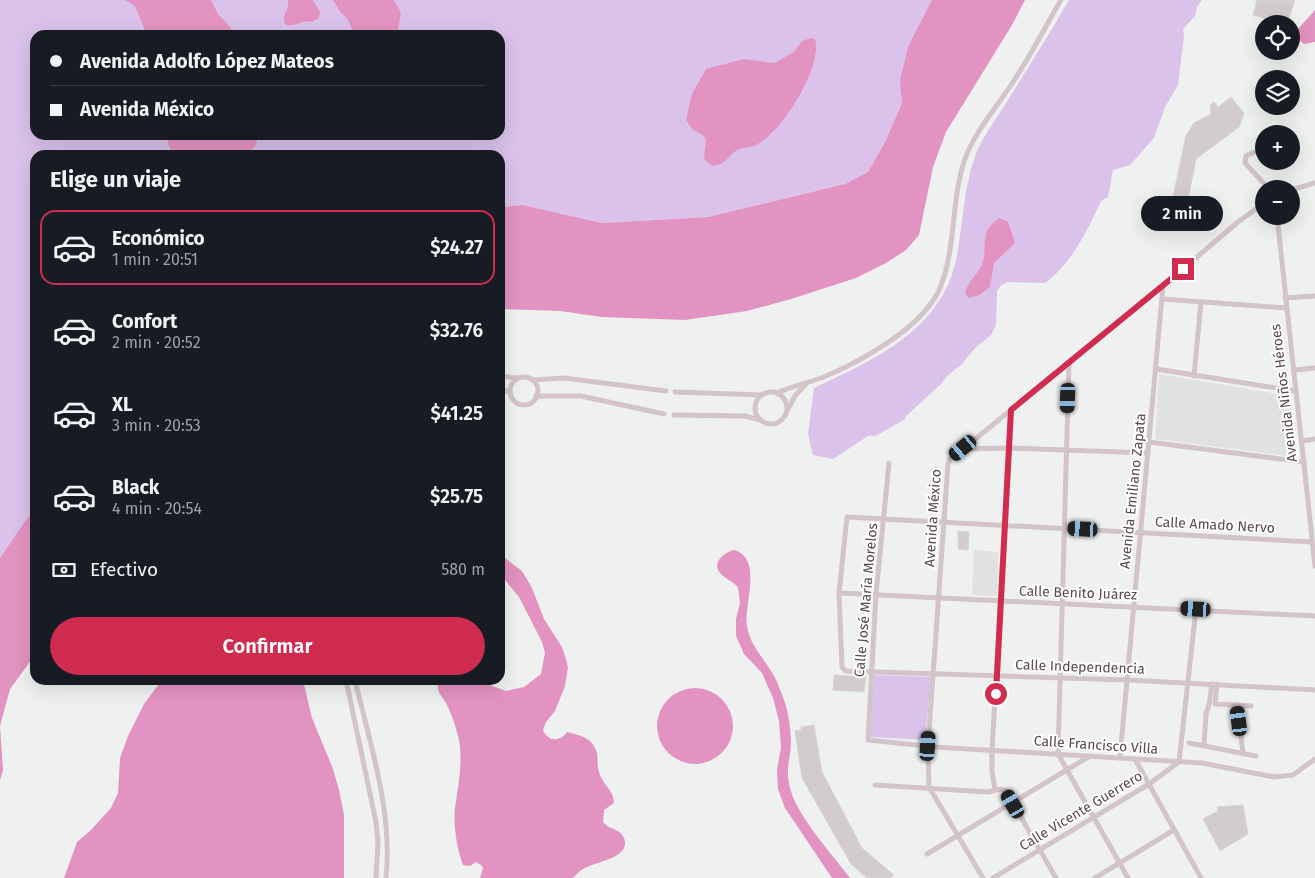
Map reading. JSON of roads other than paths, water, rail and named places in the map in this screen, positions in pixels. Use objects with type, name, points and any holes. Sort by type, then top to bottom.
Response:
[{"type":"street","points":[[760,420],[755,407],[762,395],[767,392],[777,393],[806,383],[856,361],[922,315],[933,301],[941,287],[949,255],[957,190],[965,158],[976,137],[1030,57],[1061,0]]},
{"type":"street","points":[[1255,152],[1246,156],[1245,163],[1260,180]]},
{"type":"street","points":[[1300,187],[1315,183]]},
{"type":"street","name":"Avenida México","points":[[983,878],[929,787],[928,746],[948,464],[963,448],[1255,210]]},
{"type":"street","name":"Avenida Niños Héroes","points":[[1278,225],[1295,391],[1312,519],[1315,566]]},
{"type":"street","name":"Avenida Emiliano Zapata","points":[[1120,758],[1163,286]]},
{"type":"street","points":[[1285,298],[1315,296]]},
{"type":"street","points":[[1162,299],[1286,308]]},
{"type":"street","points":[[1194,376],[1200,302]]},
{"type":"street","points":[[1069,363],[1065,450],[1058,754],[1128,878]]},
{"type":"street","points":[[1294,370],[1315,368]]},
{"type":"street","points":[[1156,369],[1295,391]]},
{"type":"street","points":[[505,377],[525,377],[532,380],[574,379],[666,391]]},
{"type":"street","points":[[517,378],[511,384],[510,392],[514,400],[521,404],[530,403],[536,396],[537,387],[532,380]]},
{"type":"street","points":[[674,415],[745,416],[770,424],[780,422],[794,396],[806,383]]},
{"type":"street","points":[[505,390],[510,392]]},
{"type":"street","points":[[675,392],[762,395]]},
{"type":"street","points":[[777,393],[785,399],[788,409]]},
{"type":"street","points":[[536,396],[581,396],[664,414]]},
{"type":"street","points":[[996,790],[992,771],[992,751],[1011,410]]},
{"type":"street","points":[[1301,440],[1315,439]]},
{"type":"street","points":[[1149,442],[1304,462]]},
{"type":"street","points":[[963,448],[1148,453]]},
{"type":"street","name":"Calle José María Morelos","points":[[868,740],[876,594],[889,463]]},
{"type":"street","name":"Calle Amado Nervo","points":[[839,592],[847,517],[1312,542]]},
{"type":"street","name":"Calle Benito Juárez","points":[[839,592],[1315,616]]},
{"type":"street","name":"Calle Independencia","points":[[839,592],[843,670],[1060,677],[1315,690]]},
{"type":"street","points":[[1180,762],[1196,609]]},
{"type":"street","points":[[1214,684],[1216,704],[1251,706]]},
{"type":"street","points":[[1204,745],[1206,713],[1210,705],[1214,684]]},
{"type":"street","points":[[347,685],[376,822],[378,842],[376,878]]},
{"type":"street","points":[[356,685],[379,788],[388,842],[386,878]]},
{"type":"street","points":[[1237,705],[1243,753]]},
{"type":"street","name":"Calle Francisco Villa","points":[[868,740],[992,751],[1202,763],[1253,774],[1284,777],[1304,769],[1315,759]]},
{"type":"street","points":[[1189,743],[1256,756]]},
{"type":"street","points":[[927,854],[1090,756]]},
{"type":"street","points":[[1135,759],[1201,878]]},
{"type":"street","name":"Calle Vicente Guerrero","points":[[994,878],[1149,784],[1180,762]]},
{"type":"street","points":[[875,785],[988,792],[996,790],[1006,791],[1056,878]]},
{"type":"street","points":[[1095,878],[1174,830]]}]
